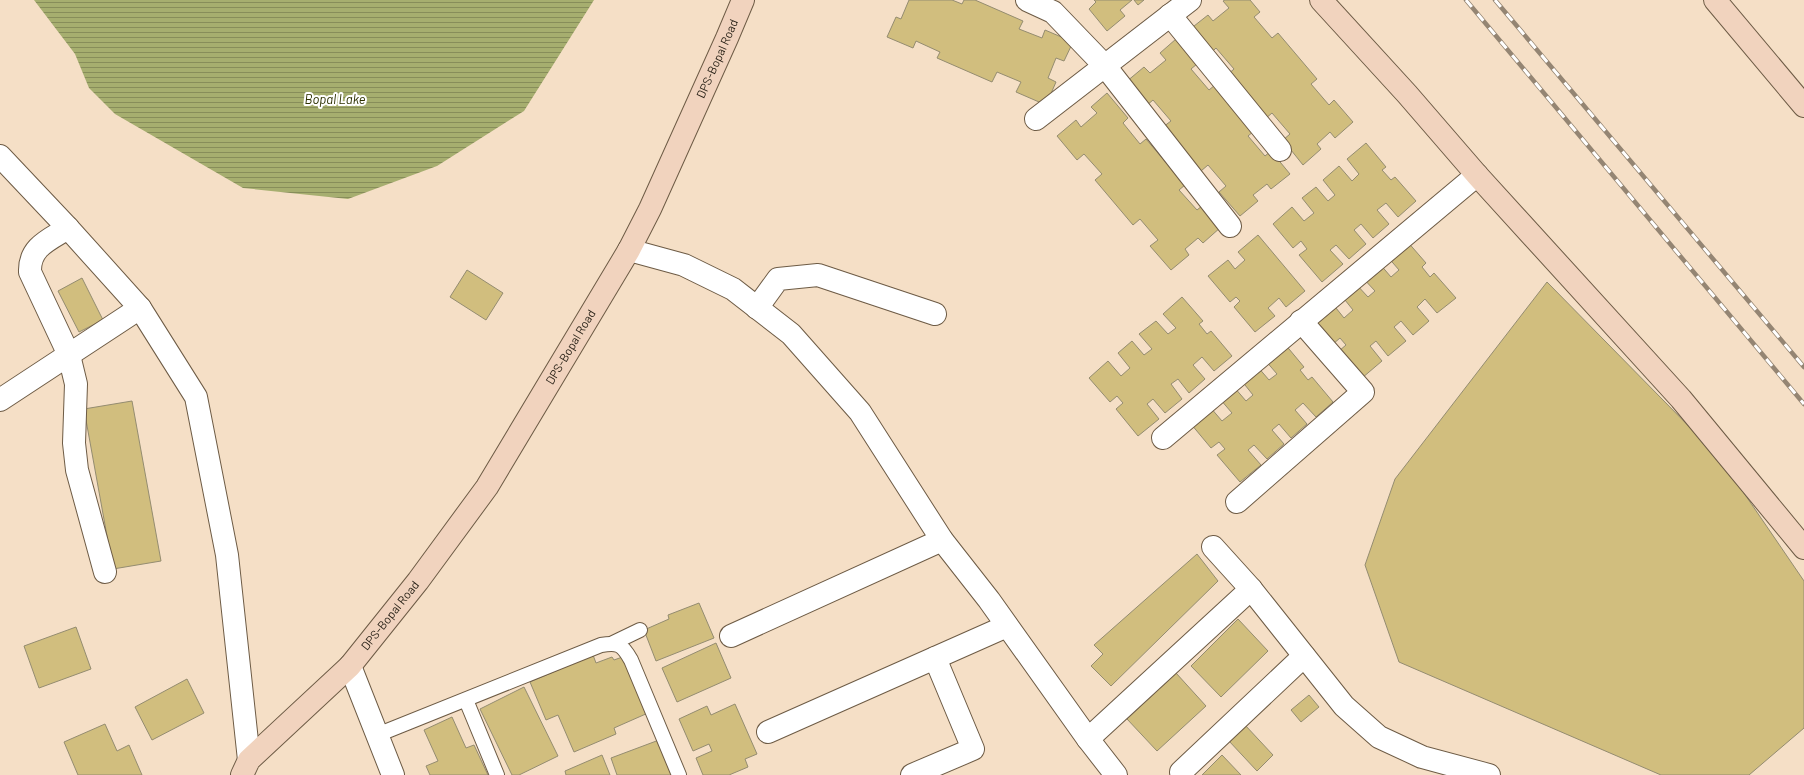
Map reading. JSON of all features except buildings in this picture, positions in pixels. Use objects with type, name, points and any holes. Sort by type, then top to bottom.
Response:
[{"type":"street","name":"DPS-Bopal Road","points":[[245,768],[350,666],[418,581],[487,487],[629,250],[653,202],[727,38],[742,0]]},
{"type":"street","points":[[1027,0],[1054,12],[1105,66],[1230,226]]},
{"type":"street","points":[[1036,119],[1190,0]]},
{"type":"street","points":[[1321,0],[1407,94],[1477,175],[1681,399],[1804,548]]},
{"type":"street","points":[[1715,0],[1804,106]]},
{"type":"street","points":[[1170,15],[1280,150]]},
{"type":"street","points":[[0,156],[68,228],[140,308],[196,397],[227,555],[245,768]]},
{"type":"street","points":[[1163,438],[1477,175]]},
{"type":"street","points":[[68,228],[34,251],[29,261],[30,272],[68,355],[76,384],[74,443],[77,470],[105,572]]},
{"type":"street","points":[[629,250],[684,265],[732,289],[791,334],[860,412],[942,540],[1116,775]]},
{"type":"street","points":[[757,308],[778,279],[818,275],[935,314]]},
{"type":"street","points":[[0,400],[140,308]]},
{"type":"street","points":[[1237,502],[1363,392],[1301,321]]},
{"type":"street","points":[[731,636],[942,540]]},
{"type":"street","points":[[1213,547],[1251,590],[1344,706],[1379,737],[1422,757],[1489,775]]},
{"type":"street","points":[[1088,739],[1251,590]]},
{"type":"street","points":[[768,732],[1007,626]]},
{"type":"street","points":[[1181,772],[1304,656]]},
{"type":"street","points":[[912,775],[973,749],[935,658]]},
{"type":"street","points":[[350,666],[393,775]]},
{"type":"lane","points":[[377,735],[601,645],[613,643],[640,630]]},
{"type":"lane","points":[[613,643],[624,648],[679,775]]},
{"type":"lane","points":[[466,700],[497,775]]},
{"type":"water","name":"Bopal Lake","points":[[34,0],[594,0],[524,111],[437,166],[348,199],[243,188],[115,114],[89,88],[75,54]]},
{"type":"railway","points":[[1466,0],[1804,404]]},
{"type":"railway","points":[[1495,0],[1804,367]]}]
